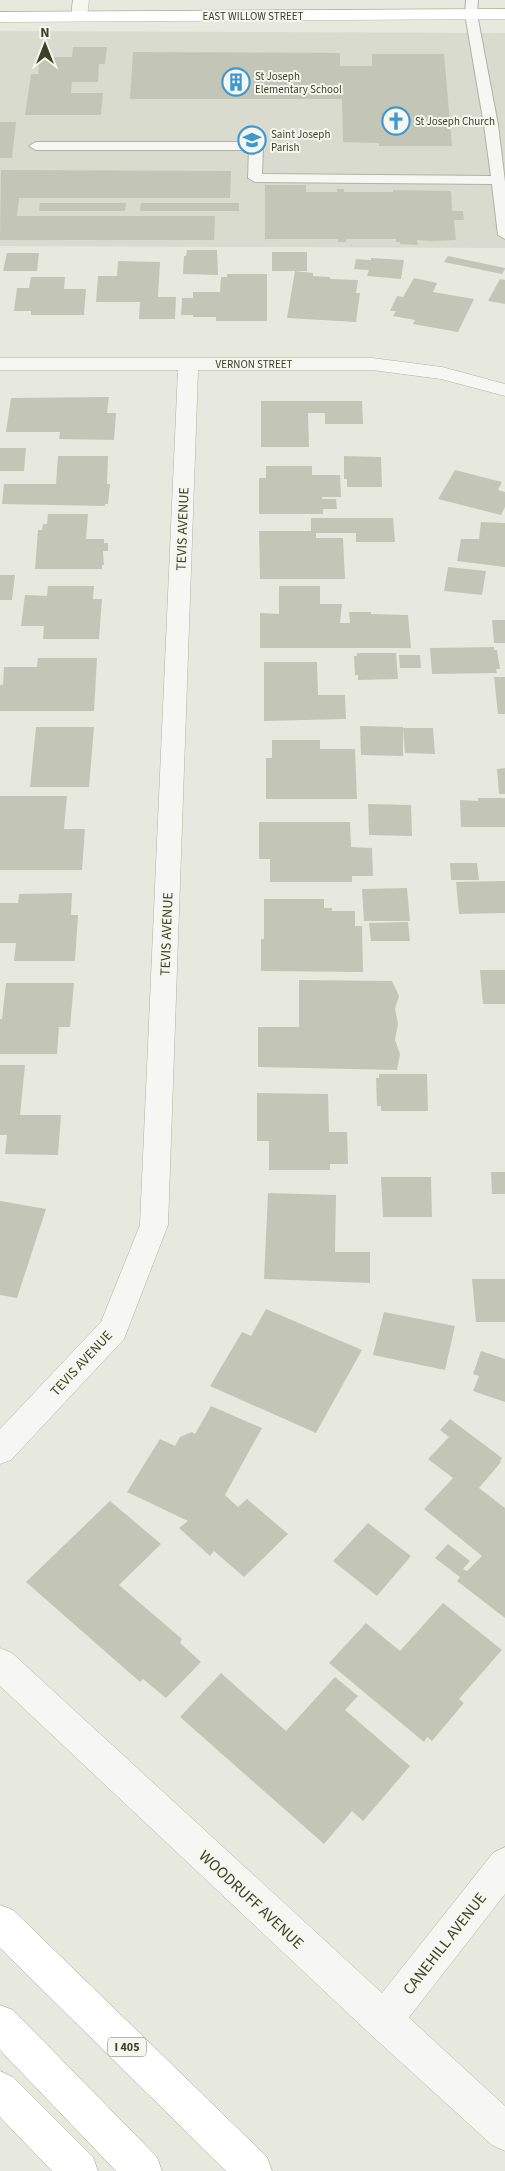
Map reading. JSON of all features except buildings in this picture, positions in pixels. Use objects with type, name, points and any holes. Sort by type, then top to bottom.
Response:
[{"type":"main road","name":"EAST WILLOW STREET","points":[[0,17],[80,8],[472,7],[505,14]]},
{"type":"main road","name":"I 405","points":[[0,1923],[253,2171]]},
{"type":"main road","points":[[0,2023],[144,2171]]},
{"type":"main road","points":[[0,2090],[79,2171]]},
{"type":"street","name":"VERNON STREET","points":[[0,364],[372,364],[442,373],[505,390]]},
{"type":"street","name":"TEVIS AVENUE","points":[[0,1450],[113,1330],[154,1225],[188,365]]},
{"type":"street","name":"WOODRUFF AVENUE","points":[[0,1664],[383,2021],[505,2132]]},
{"type":"street","name":"CANEHILL AVENUE","points":[[383,2021],[505,1865]]},
{"type":"lane","points":[[472,7],[491,124],[505,235]]},
{"type":"lane","points":[[491,124],[505,125]]},
{"type":"lane","points":[[36,146],[256,146],[255,178],[498,180]]},
{"type":"shaded area","name":"Saint Joseph Parish","points":[[0,31],[505,33],[505,248],[0,246]]},
{"type":"place","name":"St Joseph Elementary School","points":[[236,82]]},
{"type":"place","name":"St Joseph Church","points":[[396,121]]},
{"type":"place","name":"Saint Joseph Parish","points":[[252,140]]}]
